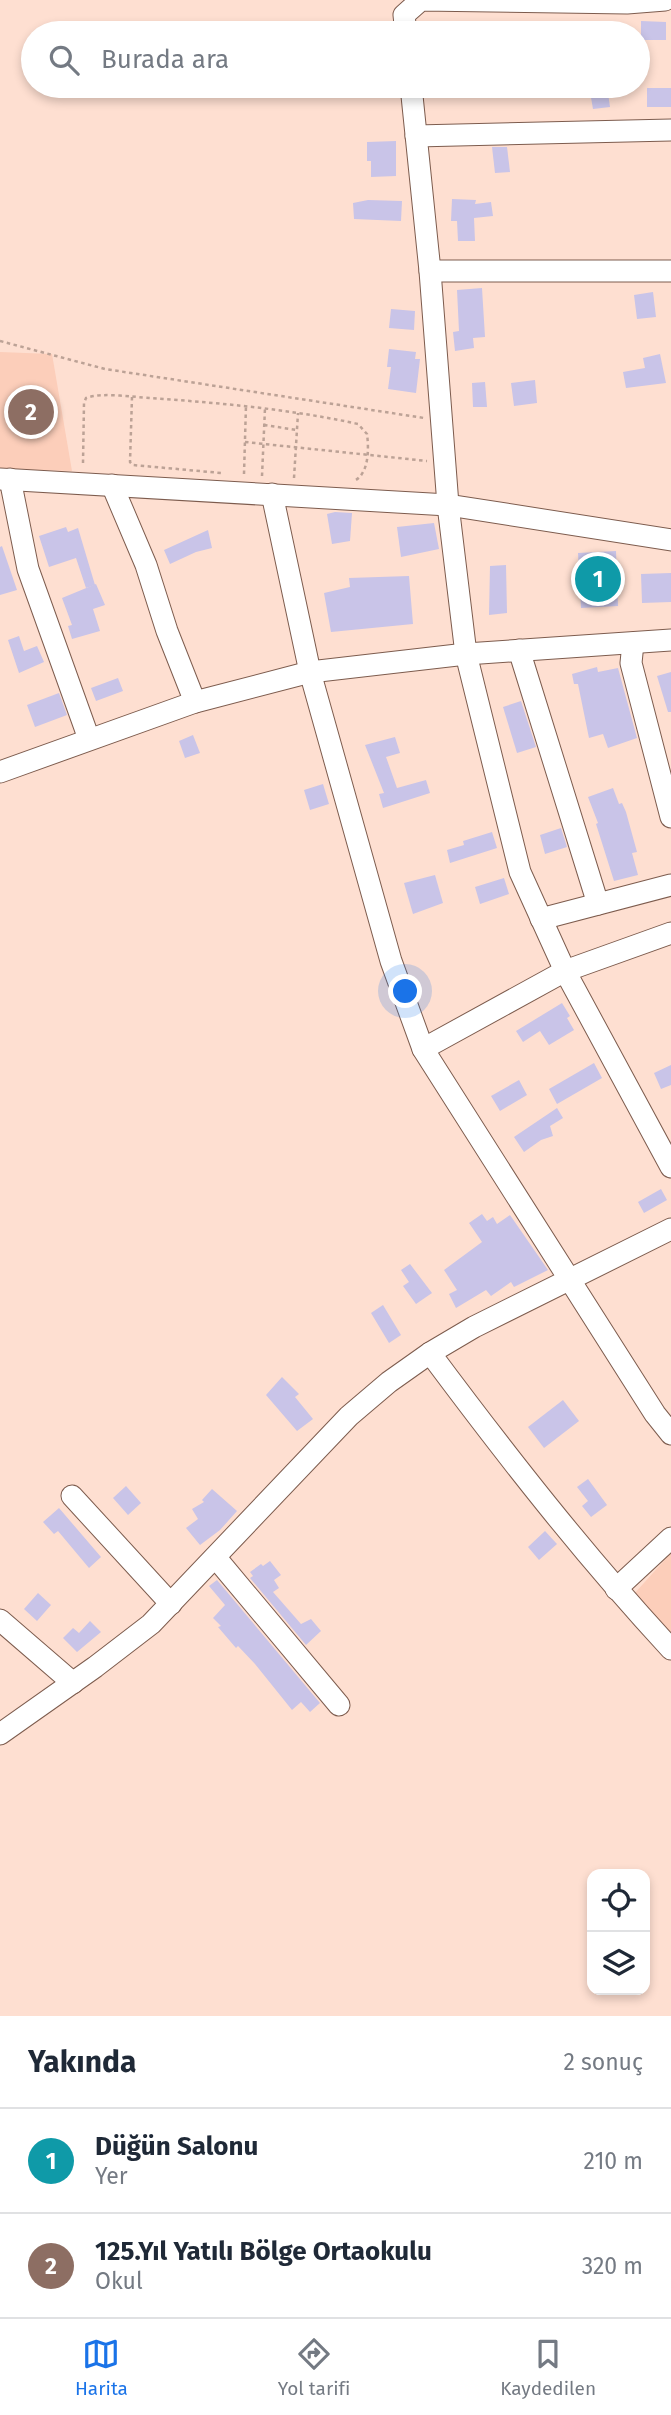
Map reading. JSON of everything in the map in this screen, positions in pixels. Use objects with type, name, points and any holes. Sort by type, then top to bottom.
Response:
[{"type":"street","points":[[405,21],[404,15],[421,0],[627,3],[666,0]]},
{"type":"street","points":[[412,98],[430,271],[448,505],[466,654],[520,872],[565,971],[671,1167]]},
{"type":"street","points":[[416,136],[671,130]]},
{"type":"street","points":[[430,271],[671,271]]},
{"type":"street","points":[[89,739],[28,569],[5,479],[112,485],[273,481],[671,540]]},
{"type":"street","points":[[273,481],[310,673],[391,961],[423,1049],[655,1414],[671,1434]]},
{"type":"street","points":[[112,485],[146,565],[167,631],[195,702]]},
{"type":"street","points":[[0,772],[195,702],[310,673],[466,654],[671,640]]},
{"type":"street","points":[[633,643],[631,663],[667,786],[671,817]]},
{"type":"street","points":[[519,650],[598,904]]},
{"type":"street","points":[[541,919],[671,885]]},
{"type":"street","points":[[423,1049],[565,971],[671,933]]},
{"type":"street","points":[[0,1734],[151,1624],[349,1416],[389,1382],[474,1327],[671,1229]]},
{"type":"street","points":[[430,1353],[513,1463],[616,1589],[671,1649]]},
{"type":"street","points":[[72,1496],[171,1604]]},
{"type":"street","points":[[616,1589],[671,1538]]},
{"type":"street","points":[[216,1558],[339,1705]]},
{"type":"street","points":[[0,1620],[73,1683]]},
{"type":"path","points":[[0,341],[105,369],[441,421]]},
{"type":"path","points":[[132,397],[130,462],[133,465],[228,473]]},
{"type":"path","points":[[83,463],[86,398],[132,397],[246,405],[358,424],[367,433],[366,455],[363,472],[357,480],[350,482]]},
{"type":"path","points":[[244,474],[246,405]]},
{"type":"path","points":[[265,408],[263,444],[273,481]]},
{"type":"path","points":[[236,474],[273,481],[294,478],[298,413]]},
{"type":"path","points":[[264,425],[297,430]]},
{"type":"path","points":[[245,442],[444,463]]},
{"type":"shaded area","points":[[0,352],[52,354],[72,471],[0,469]]},
{"type":"shaded area","points":[[671,1553],[671,1634],[634,1594]]},
{"type":"building","points":[[650,21],[666,22],[666,40],[650,40]]},
{"type":"building","points":[[650,88],[671,88],[671,107],[647,107]]},
{"type":"building","points":[[591,98],[609,98],[610,107],[593,109]]},
{"type":"building","points":[[396,141],[396,176],[371,177],[371,161],[367,161],[367,142]]},
{"type":"building","points":[[492,147],[507,147],[510,172],[495,173]]},
{"type":"building","points":[[452,199],[476,200],[475,204],[491,202],[493,216],[474,218],[475,241],[458,241],[457,221],[451,221]]},
{"type":"building","points":[[368,200],[402,201],[401,221],[354,219],[353,203]]},
{"type":"building","points":[[482,288],[485,337],[473,338],[474,348],[455,351],[453,332],[459,331],[457,290]]},
{"type":"building","points":[[653,292],[656,317],[637,319],[634,295]]},
{"type":"building","points":[[391,309],[415,311],[414,330],[389,328]]},
{"type":"building","points":[[389,349],[416,352],[415,359],[420,359],[416,393],[388,389],[391,367],[387,367]]},
{"type":"building","points":[[660,354],[666,383],[626,388],[623,372],[645,368],[643,358]]},
{"type":"building","points":[[535,380],[537,403],[514,406],[511,383]]},
{"type":"building","points":[[485,382],[487,407],[473,407],[472,383]]},
{"type":"building","points":[[352,513],[350,541],[332,544],[327,514]]},
{"type":"building","points":[[434,523],[439,549],[401,557],[397,527]]},
{"type":"building","points":[[66,527],[68,532],[78,528],[95,585],[86,588],[76,558],[49,567],[39,536]]},
{"type":"building","points":[[208,530],[212,548],[170,564],[164,550]]},
{"type":"building","points":[[2,546],[17,590],[0,595],[0,547]]},
{"type":"building","points":[[616,551],[618,606],[581,608],[578,553]]},
{"type":"building","points":[[506,565],[507,613],[489,615],[490,566]]},
{"type":"building","points":[[671,573],[671,602],[642,603],[641,574]]},
{"type":"building","points":[[409,576],[413,624],[331,632],[324,593],[350,587],[349,578]]},
{"type":"building","points":[[96,584],[105,605],[93,609],[100,631],[72,639],[68,626],[72,625],[62,598]]},
{"type":"building","points":[[19,636],[24,651],[37,646],[44,662],[19,673],[8,640]]},
{"type":"building","points":[[597,667],[598,672],[618,668],[637,738],[608,748],[603,734],[589,738],[578,684],[574,684],[572,674]]},
{"type":"building","points":[[671,672],[671,712],[668,712],[657,676]]},
{"type":"building","points":[[118,678],[123,691],[96,701],[91,688]]},
{"type":"building","points":[[59,693],[67,715],[35,727],[27,705]]},
{"type":"building","points":[[521,701],[536,747],[517,753],[503,707]]},
{"type":"building","points":[[193,735],[200,753],[185,758],[179,741]]},
{"type":"building","points":[[395,737],[400,753],[386,757],[397,788],[426,780],[430,793],[383,808],[379,794],[384,793],[365,745]]},
{"type":"building","points":[[323,784],[329,804],[310,810],[304,790]]},
{"type":"building","points":[[613,788],[619,804],[622,803],[626,812],[637,852],[632,853],[638,875],[614,881],[588,797]]},
{"type":"building","points":[[561,828],[567,847],[545,854],[540,835]]},
{"type":"building","points":[[492,832],[497,848],[450,863],[447,850],[464,845],[463,841]]},
{"type":"building","points":[[435,875],[443,903],[413,914],[404,883]]},
{"type":"building","points":[[504,878],[509,894],[480,904],[475,887]]},
{"type":"building","points":[[562,1003],[574,1030],[549,1045],[540,1031],[523,1042],[516,1031]]},
{"type":"building","points":[[594,1063],[602,1078],[557,1104],[549,1089]]},
{"type":"building","points":[[671,1065],[671,1085],[661,1089],[654,1073]]},
{"type":"building","points":[[519,1080],[527,1095],[500,1111],[491,1096]]},
{"type":"building","points":[[557,1108],[563,1118],[550,1126],[553,1136],[541,1140],[524,1152],[514,1137]]},
{"type":"building","points":[[661,1189],[667,1200],[644,1213],[638,1202]]},
{"type":"building","points":[[482,1214],[487,1221],[493,1217],[497,1224],[510,1215],[548,1270],[514,1287],[511,1282],[491,1296],[486,1290],[456,1308],[449,1294],[457,1290],[444,1270],[482,1242],[469,1223]]},
{"type":"building","points":[[410,1264],[432,1293],[416,1304],[403,1286],[409,1282],[401,1270]]},
{"type":"building","points":[[383,1305],[401,1335],[389,1343],[371,1313]]},
{"type":"building","points":[[282,1377],[299,1394],[295,1397],[313,1419],[297,1431],[266,1395]]},
{"type":"building","points":[[563,1400],[579,1421],[544,1448],[528,1427]]},
{"type":"building","points":[[588,1479],[607,1505],[591,1517],[582,1506],[588,1501],[577,1487]]},
{"type":"building","points":[[126,1486],[141,1503],[128,1515],[113,1498]]},
{"type":"building","points":[[212,1489],[237,1511],[220,1530],[200,1545],[186,1528],[198,1519],[192,1509],[204,1502],[202,1500]]},
{"type":"building","points":[[59,1508],[101,1557],[89,1568],[58,1531],[54,1534],[43,1522]]},
{"type":"building","points":[[545,1531],[557,1544],[539,1560],[528,1547]]},
{"type":"building","points":[[270,1561],[281,1575],[274,1580],[279,1588],[273,1592],[301,1624],[311,1619],[321,1631],[306,1645],[250,1578],[253,1576],[250,1572]]},
{"type":"building","points":[[217,1580],[320,1703],[310,1712],[301,1702],[292,1710],[255,1664],[238,1646],[236,1648],[218,1627],[221,1626],[213,1618],[225,1605],[209,1586]]},
{"type":"building","points":[[38,1593],[51,1605],[37,1621],[24,1609]]},
{"type":"building","points":[[90,1621],[101,1632],[77,1652],[63,1638],[73,1628],[79,1633]]},
{"type":"place","name":"125.Yıl Yatılı Bölge Ortaokulu","points":[[31,412]]},
{"type":"place","name":"Düğün Salonu","points":[[598,579]]}]
